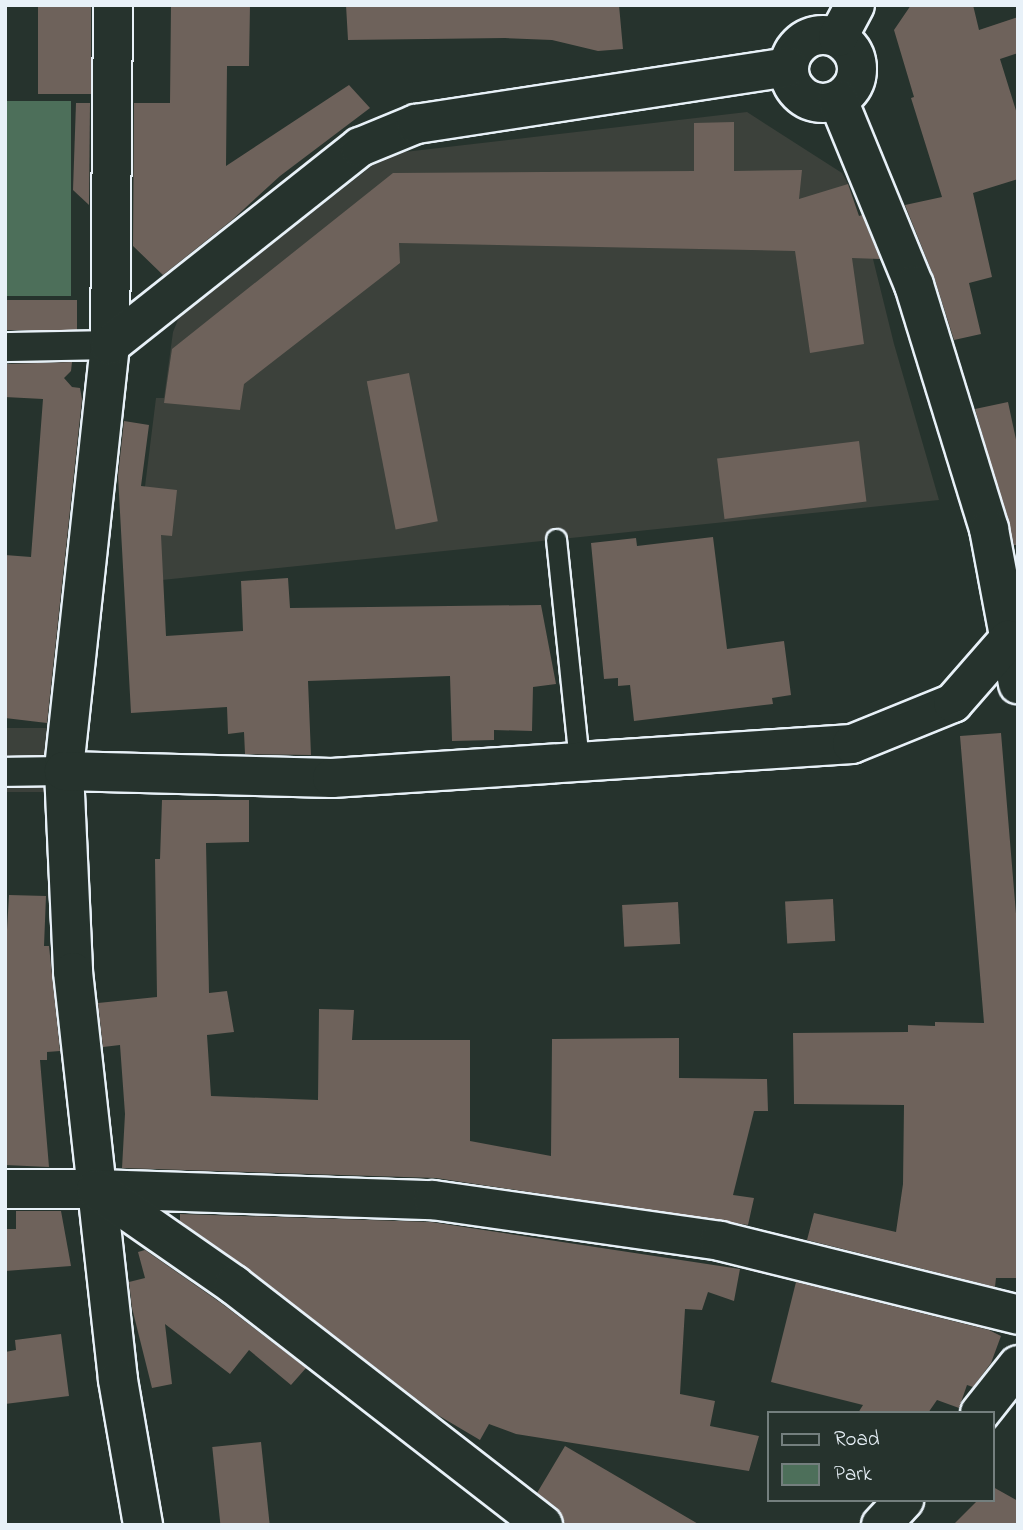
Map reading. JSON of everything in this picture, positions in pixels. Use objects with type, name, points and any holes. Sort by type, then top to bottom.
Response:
[{"type":"street","points":[[113,5],[110,345],[64,771],[73,972],[118,1380],[143,1525]]},
{"type":"street","points":[[847,21],[856,56],[856,81],[838,100],[815,103],[795,89],[788,67],[796,46],[847,21]]},
{"type":"street","points":[[5,347],[110,345],[360,146],[416,124],[788,67]]},
{"type":"street","points":[[838,100],[914,285],[989,529],[1018,684]]},
{"type":"street","points":[[5,772],[332,778],[579,764],[852,744],[953,704],[1009,640]]},
{"type":"street","points":[[5,1189],[96,1189],[433,1200],[720,1241],[1018,1315]]},
{"type":"street","points":[[96,1189],[234,1284],[543,1525]]},
{"type":"street","points":[[982,1411],[1018,1365]]},
{"type":"street","points":[[881,1525],[902,1502]]},
{"type":"lane","points":[[556,539],[579,764]]},
{"type":"shaded area","points":[[747,112],[842,173],[848,184],[873,259],[894,344],[939,500],[133,583],[156,398],[164,398],[173,332],[179,317],[387,154]]},
{"type":"shaded area","points":[[5,728],[52,728],[45,792],[5,792]]},
{"type":"green space","points":[[5,101],[71,101],[71,296],[5,296]]},
{"type":"building","points":[[38,5],[91,5],[91,94],[38,94]]},
{"type":"building","points":[[171,5],[250,5],[249,66],[227,66],[226,166],[349,85],[370,108],[280,176],[232,220],[163,275],[133,246],[134,103],[170,103]]},
{"type":"building","points":[[346,5],[619,5],[623,49],[598,51],[552,40],[505,38],[348,40]]},
{"type":"building","points":[[911,5],[973,5],[979,30],[1018,17],[1018,53],[1000,59],[1018,117],[1018,179],[973,193],[992,277],[969,283],[981,334],[954,340],[934,277],[905,205],[942,197],[911,98],[914,97],[894,30]]},
{"type":"building","points":[[76,103],[90,103],[89,205],[73,190]]},
{"type":"building","points":[[734,122],[734,171],[802,170],[799,199],[848,184],[859,216],[862,215],[880,259],[852,258],[864,344],[810,353],[795,251],[399,243],[400,263],[244,384],[240,410],[164,403],[172,349],[393,173],[694,171],[694,123]]},
{"type":"building","points":[[5,300],[77,300],[77,330],[5,330]]},
{"type":"building","points":[[72,362],[71,371],[64,378],[72,387],[80,388],[82,399],[47,723],[5,718],[5,555],[31,557],[43,399],[5,397],[5,364]]},
{"type":"building","points":[[409,373],[438,521],[396,529],[367,381]]},
{"type":"building","points":[[1008,402],[1018,449],[1018,545],[1014,545],[975,409]]},
{"type":"building","points":[[124,421],[149,425],[141,486],[177,490],[172,536],[161,535],[166,636],[243,631],[241,581],[288,578],[290,608],[541,605],[556,684],[533,687],[532,731],[494,730],[494,740],[452,741],[450,676],[308,681],[311,755],[245,754],[244,732],[228,734],[227,707],[131,713],[118,476]]},
{"type":"building","points":[[859,441],[866,502],[724,519],[717,458]]},
{"type":"building","points":[[713,537],[727,649],[784,641],[791,695],[772,698],[773,704],[634,721],[630,685],[618,686],[618,678],[604,679],[591,543],[636,538],[637,546]]},
{"type":"building","points":[[1001,733],[1018,938],[1018,1278],[996,1278],[995,1287],[807,1240],[814,1213],[896,1232],[903,1184],[904,1105],[794,1104],[793,1033],[908,1032],[908,1025],[935,1026],[935,1022],[984,1023],[960,736]]},
{"type":"building","points":[[162,800],[249,800],[249,842],[206,843],[209,993],[227,991],[234,1032],[207,1035],[211,1096],[318,1100],[319,1009],[354,1010],[352,1040],[470,1040],[470,1141],[551,1156],[552,1039],[679,1038],[679,1078],[767,1079],[768,1111],[754,1111],[733,1195],[754,1198],[748,1225],[436,1178],[122,1168],[125,1114],[120,1045],[103,1047],[98,1003],[157,997],[155,859],[160,859]]},
{"type":"building","points":[[9,895],[46,896],[44,946],[49,946],[60,1051],[47,1052],[47,1060],[40,1060],[49,1167],[5,1165],[5,964]]},
{"type":"building","points":[[833,899],[835,941],[787,943],[785,902]]},
{"type":"building","points":[[678,902],[680,944],[624,947],[622,905]]},
{"type":"building","points":[[16,1211],[61,1211],[71,1266],[5,1271],[5,1229],[16,1229]]},
{"type":"building","points":[[180,1214],[431,1222],[740,1269],[734,1301],[708,1292],[702,1310],[685,1309],[680,1394],[715,1401],[710,1426],[759,1436],[749,1471],[516,1434],[489,1424],[480,1440],[436,1414],[247,1268],[180,1221]]},
{"type":"building","points":[[145,1250],[221,1303],[306,1368],[291,1385],[249,1350],[230,1374],[165,1324],[172,1384],[152,1388],[132,1308],[129,1282],[145,1278],[138,1252]]},
{"type":"building","points":[[796,1282],[989,1330],[1001,1336],[991,1363],[973,1387],[967,1385],[959,1408],[937,1400],[929,1411],[859,1411],[863,1405],[771,1382]]},
{"type":"building","points":[[61,1334],[69,1396],[5,1404],[5,1352],[16,1350],[15,1340]]},
{"type":"building","points":[[261,1442],[270,1525],[220,1525],[212,1447]]},
{"type":"building","points":[[565,1446],[700,1525],[564,1525],[557,1508],[537,1493]]},
{"type":"building","points":[[995,1488],[1018,1501],[1018,1525],[953,1525],[976,1502],[995,1502]]}]
